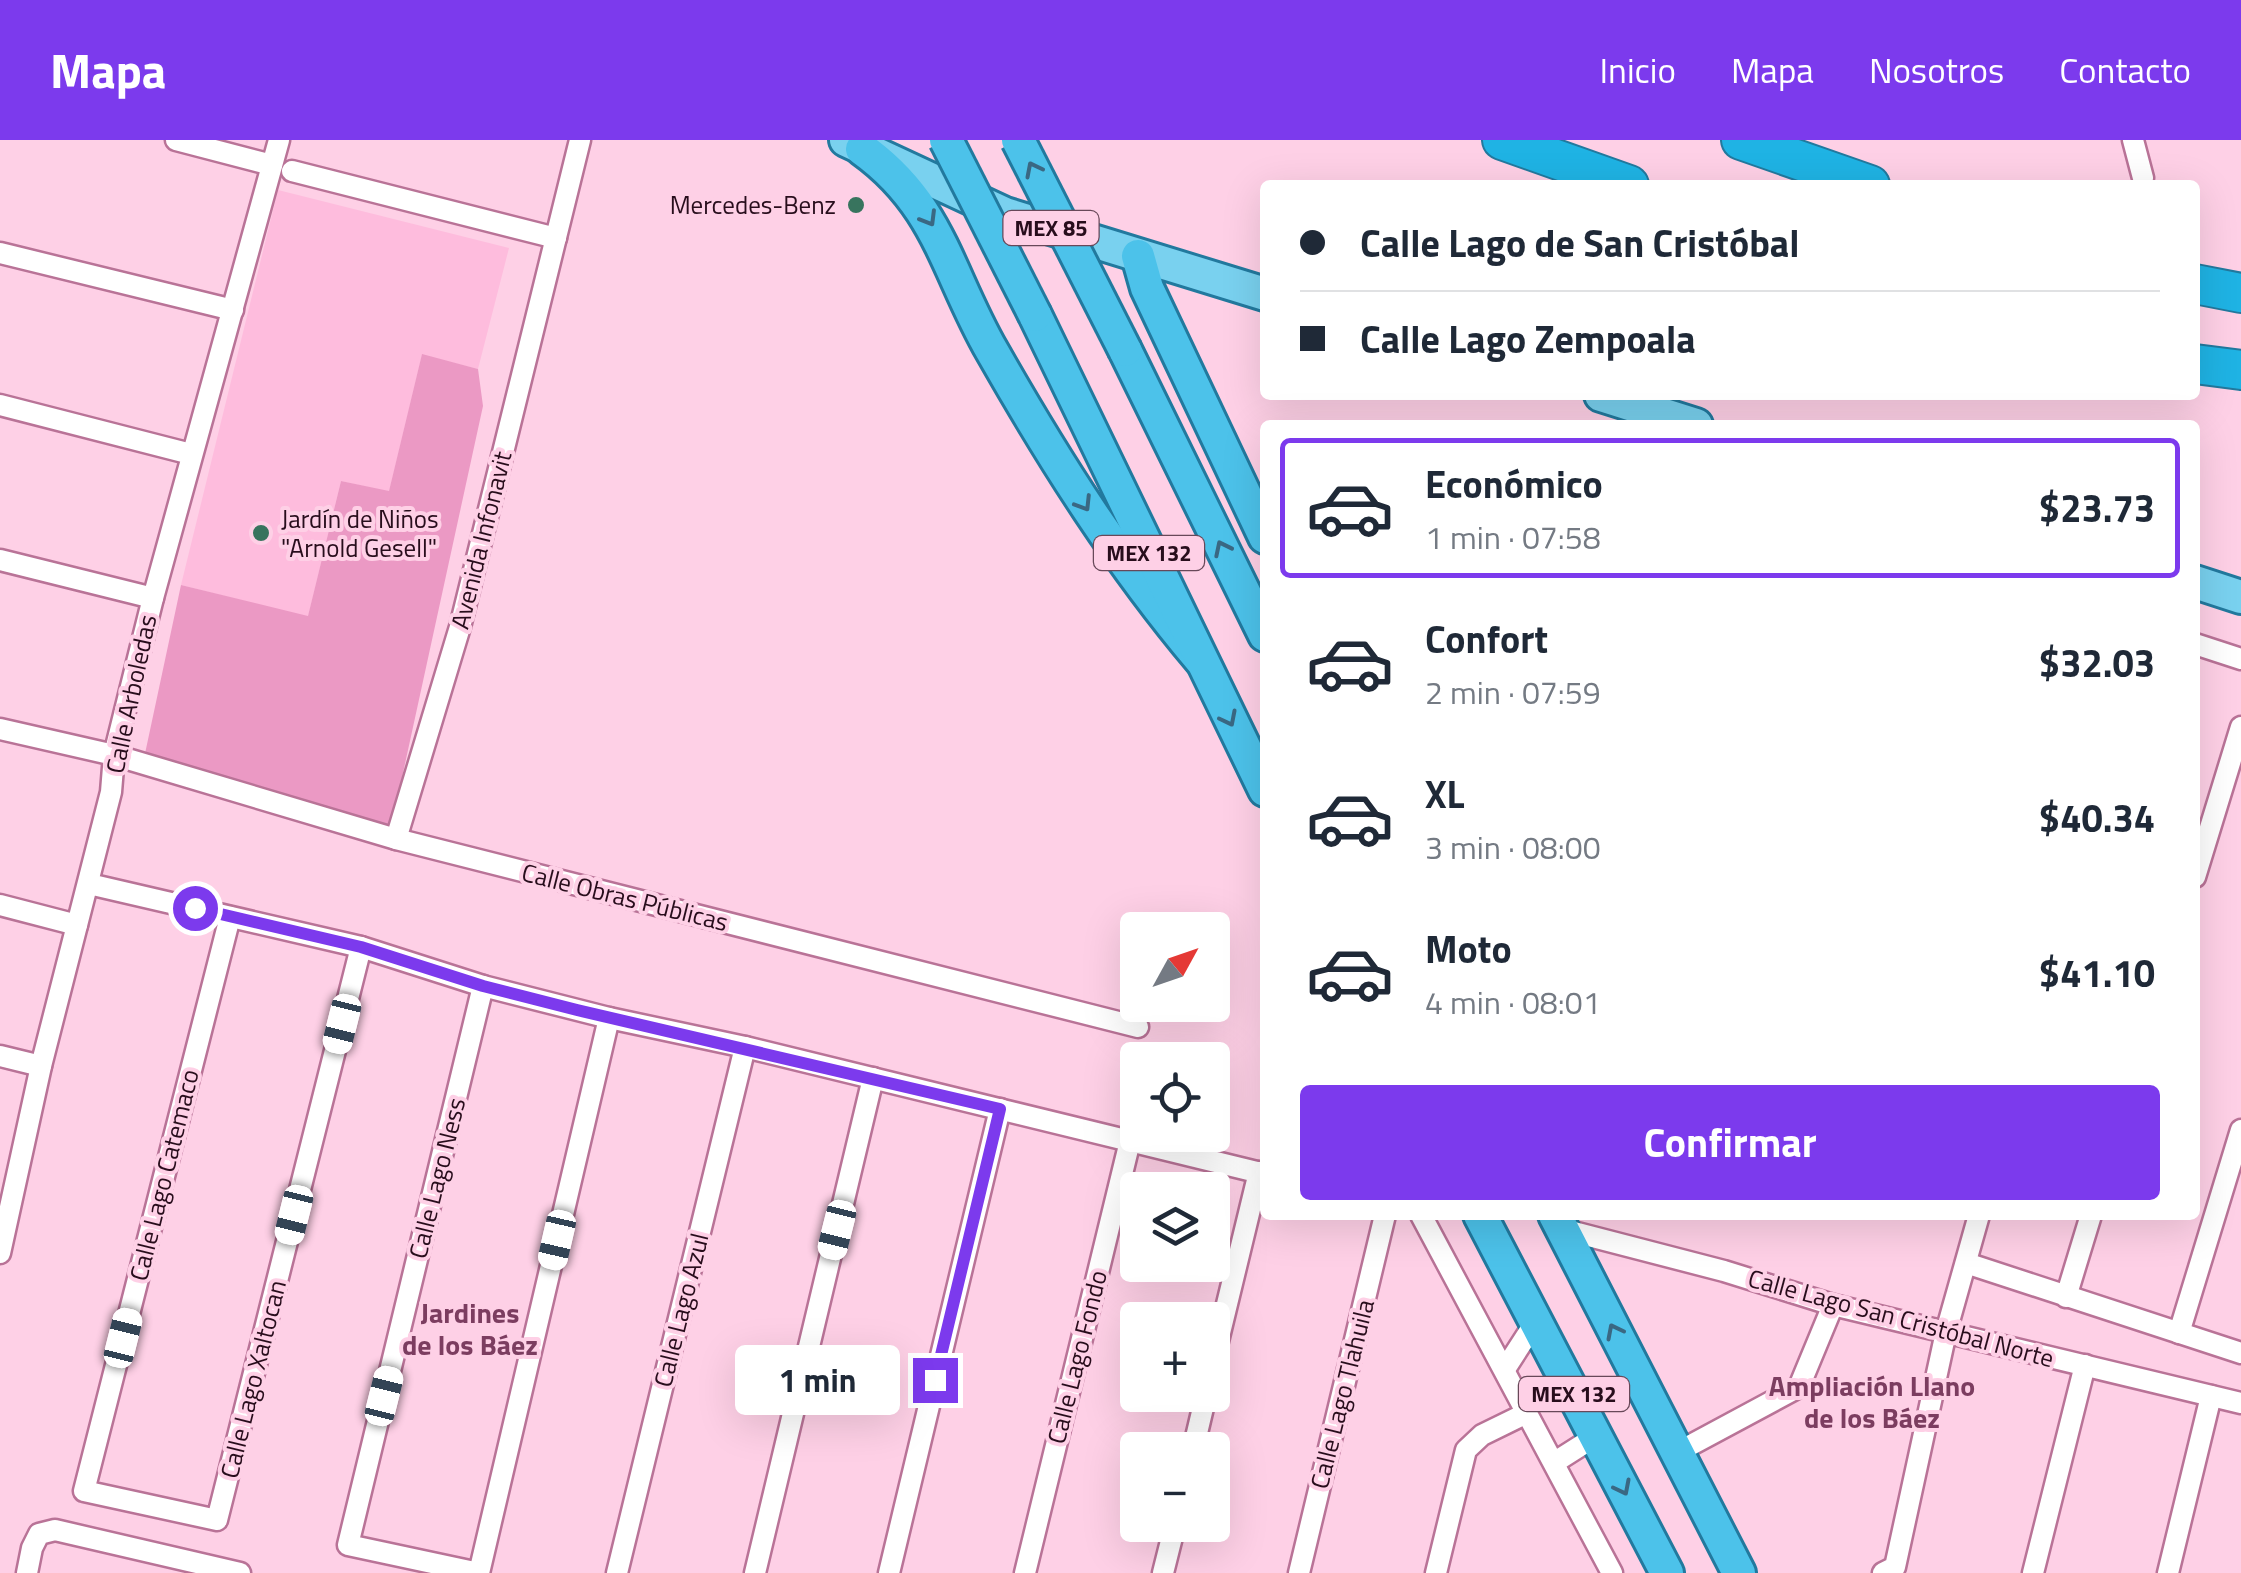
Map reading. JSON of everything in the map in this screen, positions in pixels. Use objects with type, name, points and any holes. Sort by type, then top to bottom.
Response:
[{"type":"highway","name":"MEX 132","points":[[946,140],[1260,780]]},
{"type":"highway","name":"MEX 132","points":[[1018,140],[1260,625]]},
{"type":"highway","points":[[1502,140],[1615,180]]},
{"type":"highway","points":[[1741,140],[1856,180]]},
{"type":"highway","points":[[854,144],[898,178],[921,205],[992,350],[1083,502],[1128,570],[1201,660]]},
{"type":"highway","points":[[1138,256],[1148,288],[1260,527]]},
{"type":"highway","points":[[2200,285],[2241,293]]},
{"type":"highway","points":[[2200,365],[2241,370]]},
{"type":"highway","name":"MEX 132","points":[[1483,1220],[1667,1573]]},
{"type":"highway","name":"MEX 132","points":[[1559,1222],[1738,1573]]},
{"type":"main road","name":"MEX 85","points":[[854,144],[1005,214],[1260,293]]},
{"type":"main road","points":[[1616,400],[1680,420]]},
{"type":"main road","points":[[2200,584],[2241,596]]},
{"type":"street","points":[[176,140],[556,238]]},
{"type":"street","name":"Calle Arboledas","points":[[0,1253],[5,1206],[89,884],[111,792],[114,755],[152,598],[233,310],[282,168],[279,140]]},
{"type":"street","name":"Avenida Infonavit","points":[[396,839],[460,627],[580,140]]},
{"type":"street","points":[[2133,140],[2143,178]]},
{"type":"street","points":[[0,253],[233,310]]},
{"type":"street","points":[[0,405],[191,454]]},
{"type":"street","points":[[0,560],[152,598]]},
{"type":"street","points":[[2200,646],[2241,659]]},
{"type":"street","points":[[2200,862],[2241,728]]},
{"type":"street","name":"Calle Obras Públicas","points":[[0,729],[114,755],[396,839],[1138,1028]]},
{"type":"street","points":[[89,884],[361,947],[483,986],[609,1018],[1120,1139]]},
{"type":"street","points":[[0,905],[77,925]]},
{"type":"street","name":"Calle Lago Catemaco","points":[[217,1520],[84,1491],[230,916]]},
{"type":"street","name":"Calle Lago Xaltocan","points":[[217,1520],[361,947]]},
{"type":"street","name":"Calle Lago Ness","points":[[479,1573],[348,1545],[483,986]]},
{"type":"street","points":[[479,1573],[609,1018]]},
{"type":"street","name":"Calle Lago Azul","points":[[617,1573],[744,1047]]},
{"type":"street","points":[[0,1056],[40,1066]]},
{"type":"street","points":[[755,1573],[873,1078]]},
{"type":"street","points":[[889,1573],[1000,1109]]},
{"type":"street","points":[[2179,1333],[2241,1130]]},
{"type":"street","name":"Calle Lago Fondo","points":[[1024,1573],[1127,1152]]},
{"type":"street","points":[[1175,1152],[1260,1173]]},
{"type":"street","points":[[1229,1302],[1260,1181]]},
{"type":"street","name":"Calle Lago Tlahuila","points":[[1299,1573],[1385,1220]]},
{"type":"street","points":[[1425,1220],[1612,1573]]},
{"type":"street","points":[[1883,1573],[1894,1567],[1946,1332],[1979,1220]]},
{"type":"street","points":[[2066,1297],[2090,1220]]},
{"type":"street","name":"Calle Lago San Cristóbal Norte","points":[[1559,1222],[1833,1305],[2241,1403]]},
{"type":"street","points":[[1966,1263],[2241,1353]]},
{"type":"street","points":[[1676,1453],[1799,1387],[1833,1305]]},
{"type":"street","points":[[1505,1369],[1536,1321]]},
{"type":"street","points":[[2033,1573],[2085,1366]]},
{"type":"street","points":[[2168,1573],[2211,1396]]},
{"type":"street","points":[[1436,1573],[1466,1450],[1482,1436],[1527,1413]]},
{"type":"street","points":[[1555,1462],[1596,1436]]},
{"type":"street","points":[[27,1573],[39,1534],[54,1530],[189,1568],[240,1573]]},
{"type":"street","points":[[1164,1573],[1171,1542]]},
{"type":"shaded area","points":[[278,190],[509,248],[478,369],[422,355],[389,492],[341,481],[308,617],[181,585]]},
{"type":"shaded area","points":[[422,354],[478,369],[483,406],[391,828],[143,763],[181,585],[308,616],[341,481],[389,491]]},
{"type":"place","name":"Mercedes-Benz","points":[[856,205]]},
{"type":"place","name":"Jardín de Niños \"Arnold Gesell\"","points":[[261,533]]},
{"type":"district","name":"Jardines de los Báez","points":[[470,1329]]},
{"type":"district","name":"Ampliación Llano de los Báez","points":[[1872,1402]]},
{"type":"route","points":[[195,908],[361,947],[483,986],[609,1018],[1000,1109],[935,1380]]}]
